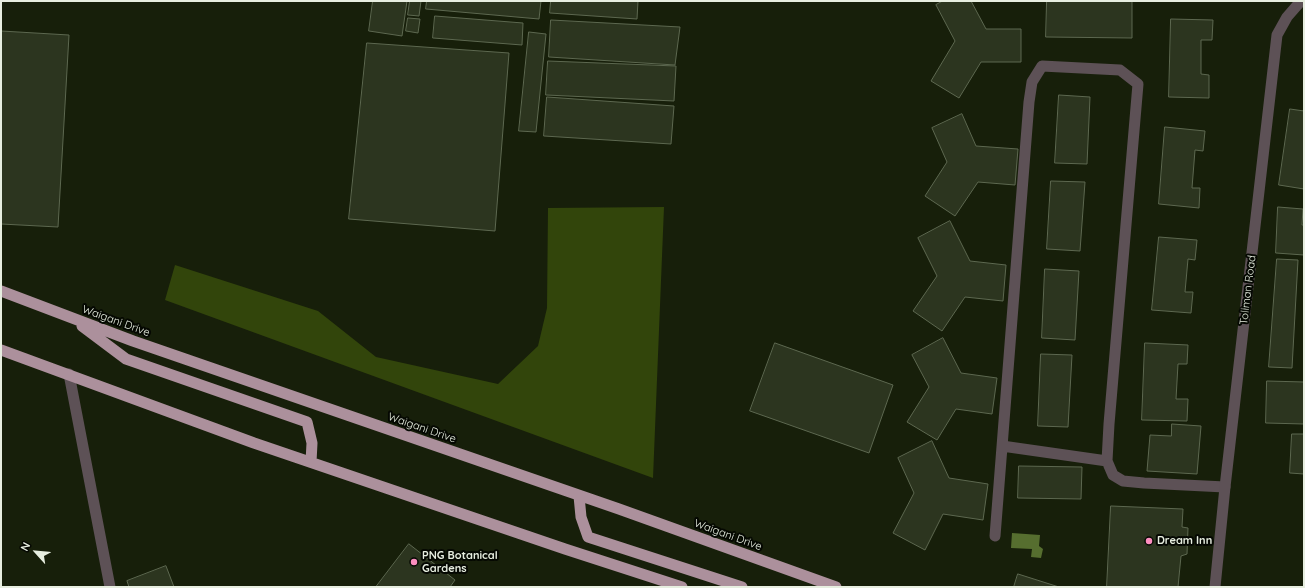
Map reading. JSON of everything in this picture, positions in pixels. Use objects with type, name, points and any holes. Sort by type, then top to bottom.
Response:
[{"type":"highway","name":"Waigani Drive","points":[[1,291],[133,342],[579,496],[836,587]]},
{"type":"highway","points":[[72,319],[126,359],[307,422],[312,442],[311,462]]},
{"type":"highway","points":[[1,350],[254,443],[565,549],[682,587]]},
{"type":"highway","points":[[579,496],[581,517],[588,537],[742,587]]},
{"type":"street","name":"Toliman Road","points":[[1215,587],[1225,487],[1277,35],[1287,17],[1301,1]]},
{"type":"street","points":[[996,536],[1029,102],[1032,82],[1042,66],[1120,70],[1138,84],[1109,424],[1107,460],[1113,475],[1123,481],[1225,487]]},
{"type":"street","points":[[69,374],[110,587]]},
{"type":"street","points":[[1002,446],[1107,460]]},
{"type":"shaded area","points":[[664,207],[653,478],[165,300],[175,265],[318,311],[376,357],[498,384],[538,346],[547,308],[548,208]]},
{"type":"shaded area","points":[[1012,533],[1040,535],[1039,546],[1043,549],[1041,558],[1031,557],[1032,549],[1011,548]]},
{"type":"building","points":[[373,1],[407,1],[402,36],[369,31]]},
{"type":"building","points":[[410,1],[421,1],[419,16],[408,15]]},
{"type":"building","points":[[427,1],[541,1],[539,19],[426,9]]},
{"type":"building","points":[[551,1],[638,1],[637,19],[550,13]]},
{"type":"building","points":[[943,1],[971,1],[986,29],[1021,29],[1021,62],[981,62],[959,98],[931,81],[955,41],[936,5]]},
{"type":"building","points":[[1047,1],[1132,1],[1132,38],[1046,37]]},
{"type":"building","points":[[435,16],[523,23],[522,45],[433,38]]},
{"type":"building","points":[[408,18],[420,19],[418,33],[406,31]]},
{"type":"building","points":[[1171,19],[1213,20],[1212,40],[1201,40],[1201,74],[1209,75],[1209,98],[1169,97]]},
{"type":"building","points":[[551,20],[680,27],[675,65],[549,57]]},
{"type":"building","points":[[1,31],[69,35],[58,227],[1,224]]},
{"type":"building","points":[[529,32],[546,34],[536,132],[519,131]]},
{"type":"building","points":[[367,43],[509,53],[495,231],[349,219]]},
{"type":"building","points":[[548,61],[676,66],[674,101],[546,95]]},
{"type":"building","points":[[1059,95],[1090,97],[1087,164],[1055,163]]},
{"type":"building","points":[[547,97],[674,106],[671,144],[544,136]]},
{"type":"building","points":[[1290,109],[1304,111],[1304,189],[1279,185]]},
{"type":"building","points":[[962,114],[976,146],[1018,149],[1015,185],[978,182],[955,216],[925,196],[947,162],[932,128]]},
{"type":"building","points":[[1165,127],[1205,131],[1203,151],[1195,150],[1192,188],[1200,188],[1199,208],[1159,204]]},
{"type":"building","points":[[1051,181],[1085,182],[1080,251],[1047,249]]},
{"type":"building","points":[[1278,207],[1303,209],[1302,225],[1304,225],[1304,255],[1276,253]]},
{"type":"building","points":[[950,221],[970,261],[1006,265],[1003,301],[965,297],[942,331],[913,311],[937,276],[918,238]]},
{"type":"building","points":[[1159,237],[1197,240],[1195,260],[1188,259],[1185,292],[1193,292],[1191,313],[1152,310]]},
{"type":"building","points":[[1277,259],[1298,260],[1292,368],[1269,367]]},
{"type":"building","points":[[1045,269],[1079,271],[1075,340],[1042,338]]},
{"type":"building","points":[[943,338],[961,373],[997,378],[992,414],[956,409],[937,440],[907,422],[929,387],[912,355]]},
{"type":"building","points":[[775,343],[893,385],[869,453],[750,411]]},
{"type":"building","points":[[1145,343],[1188,345],[1187,364],[1178,364],[1176,399],[1188,399],[1187,421],[1142,420]]},
{"type":"building","points":[[1041,354],[1072,355],[1068,427],[1038,426]]},
{"type":"building","points":[[1267,381],[1304,382],[1304,424],[1266,423]]},
{"type":"building","points":[[1172,424],[1201,426],[1197,474],[1147,471],[1150,435],[1171,436]]},
{"type":"building","points":[[1292,434],[1304,434],[1304,474],[1290,473]]},
{"type":"building","points":[[932,441],[949,478],[988,484],[983,520],[943,514],[925,550],[893,533],[914,493],[898,458]]},
{"type":"building","points":[[1019,466],[1082,467],[1081,499],[1018,498]]},
{"type":"building","name":"Dream Inn","points":[[1111,506],[1183,509],[1182,527],[1188,528],[1187,554],[1181,556],[1178,587],[1107,587]]},
{"type":"building","name":"PNG Botanical Gardens","points":[[409,544],[455,580],[450,587],[376,587]]},
{"type":"building","points":[[166,566],[174,587],[129,587],[127,581]]},
{"type":"building","points":[[1018,574],[1059,587],[1014,587]]},
{"type":"place","name":"Dream Inn","points":[[1149,541]]},
{"type":"place","name":"PNG Botanical Gardens","points":[[414,562]]}]
